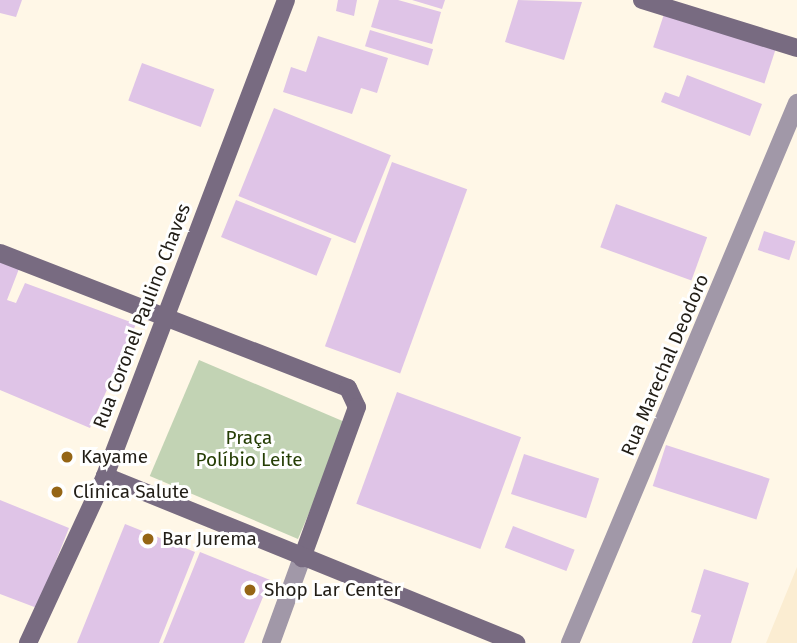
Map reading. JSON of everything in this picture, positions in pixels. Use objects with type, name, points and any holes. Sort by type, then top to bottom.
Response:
[{"type":"street","name":"Rua Coronel Paulino Chaves","points":[[28,643],[104,476],[286,0]]},
{"type":"street","points":[[642,0],[797,48]]},
{"type":"street","name":"Rua Marechal Deodoro","points":[[570,643],[797,103]]},
{"type":"street","points":[[0,253],[348,388],[355,395],[357,407],[340,463],[271,643]]},
{"type":"street","points":[[104,476],[516,643]]},
{"type":"shaded area","points":[[797,567],[797,643],[766,643]]},
{"type":"green space","name":"Praça Políbio Leite","points":[[199,360],[347,423],[298,539],[150,476]]},
{"type":"building","points":[[0,0],[22,0],[16,17],[0,13]]},
{"type":"building","points":[[338,0],[357,0],[354,16],[336,11]]},
{"type":"building","points":[[379,0],[398,0],[441,12],[432,44],[371,27]]},
{"type":"building","points":[[412,0],[445,0],[442,9]]},
{"type":"building","points":[[518,0],[582,2],[564,60],[505,42]]},
{"type":"building","points":[[664,14],[775,50],[764,83],[653,47]]},
{"type":"building","points":[[370,30],[433,49],[428,66],[365,46]]},
{"type":"building","points":[[318,36],[388,58],[377,93],[361,88],[352,114],[283,92],[291,67],[306,72]]},
{"type":"building","points":[[142,63],[214,89],[201,127],[128,101]]},
{"type":"building","points":[[687,75],[762,104],[750,136],[661,102],[665,92],[679,97]]},
{"type":"building","points":[[274,108],[391,155],[355,243],[238,196]]},
{"type":"building","points":[[392,162],[467,189],[400,374],[325,346]]},
{"type":"building","points":[[236,200],[331,239],[317,276],[221,237]]},
{"type":"building","points":[[616,204],[707,237],[691,280],[600,247]]},
{"type":"building","points":[[764,231],[795,241],[789,260],[758,250]]},
{"type":"building","points":[[0,253],[22,261],[7,300],[16,303],[25,283],[136,324],[90,428],[0,390]]},
{"type":"building","points":[[397,392],[521,437],[480,549],[356,504]]},
{"type":"building","points":[[666,445],[770,479],[756,520],[653,486]]},
{"type":"building","points":[[524,454],[599,478],[586,518],[511,494]]},
{"type":"building","points":[[0,500],[69,528],[37,608],[0,594]]},
{"type":"building","points":[[125,524],[195,552],[159,643],[77,643]]},
{"type":"building","points":[[513,526],[575,550],[566,571],[505,547]]},
{"type":"building","points":[[200,552],[270,580],[244,643],[163,643]]},
{"type":"building","points":[[704,569],[749,583],[731,643],[692,643],[701,615],[691,612]]},
{"type":"place","name":"Kayame","points":[[67,457]]},
{"type":"place","name":"Clínica Salute","points":[[57,492]]},
{"type":"place","name":"Bar Jurema","points":[[148,539]]},
{"type":"place","name":"Shop Lar Center","points":[[250,590]]}]
